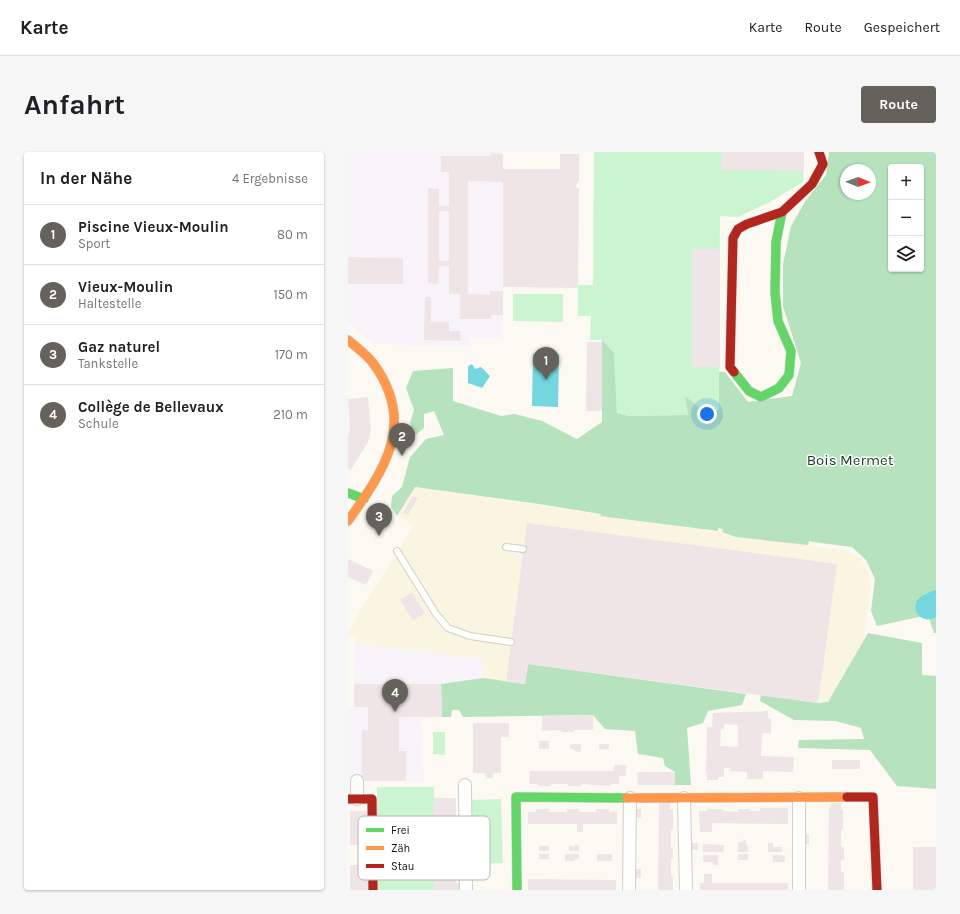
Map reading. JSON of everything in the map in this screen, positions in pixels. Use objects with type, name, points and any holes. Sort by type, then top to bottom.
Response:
[{"type":"street","points":[[782,212],[776,242],[775,293],[778,321],[791,351],[789,375],[779,388],[762,396],[749,391],[730,367],[733,238],[738,229],[746,224],[782,212],[812,184],[822,164],[820,152]]},
{"type":"street","points":[[348,340],[372,362],[388,387],[394,409],[395,430],[385,464],[364,500],[348,521]]},
{"type":"street","points":[[348,493],[364,500]]},
{"type":"street","points":[[357,781],[353,799],[372,799],[372,816]]},
{"type":"street","points":[[465,785],[465,816]]},
{"type":"street","points":[[517,890],[516,797],[873,797],[877,890]]},
{"type":"street","points":[[629,890],[630,798]]},
{"type":"street","points":[[684,798],[686,890]]},
{"type":"street","points":[[799,798],[799,890]]},
{"type":"street","points":[[373,880],[373,890]]},
{"type":"street","points":[[466,880],[466,890]]},
{"type":"lane","points":[[506,547],[524,549]]},
{"type":"lane","points":[[397,551],[436,614],[448,628],[470,636],[511,642]]},
{"type":"shaded area","points":[[348,152],[503,152],[503,339],[470,339],[470,346],[375,344],[348,323]]},
{"type":"shaded area","points":[[415,487],[847,551],[861,559],[870,574],[871,589],[862,647],[828,702],[818,703],[528,664],[525,684],[353,661],[355,638],[348,637],[348,631],[413,526],[397,516]]},
{"type":"shaded area","points":[[355,643],[484,659],[483,678],[442,684],[442,717],[421,718],[424,781],[350,781],[350,790],[348,790],[348,707],[354,707]]},
{"type":"green space","points":[[594,152],[804,152],[803,182],[768,203],[738,217],[720,216],[719,410],[705,412],[686,397],[688,415],[628,416],[617,413],[614,353],[602,340],[590,340],[591,316],[578,316],[578,285],[593,285]]},
{"type":"green space","name":"Bois Mermet","points":[[829,152],[936,152],[936,633],[934,633],[928,615],[877,626],[871,611],[875,579],[866,560],[852,547],[809,541],[808,545],[736,537],[722,532],[723,529],[718,528],[718,531],[600,516],[601,514],[539,504],[415,487],[397,516],[391,506],[392,496],[402,487],[410,457],[426,439],[444,435],[434,411],[424,414],[424,428],[414,436],[410,423],[414,410],[406,388],[413,371],[453,368],[453,401],[501,416],[515,414],[542,421],[577,439],[602,422],[602,340],[614,353],[617,413],[628,416],[688,415],[685,396],[705,412],[719,410],[719,372],[725,372],[748,402],[792,396],[801,363],[783,306],[783,264],[791,226],[806,200],[826,175]]},
{"type":"green space","points":[[513,294],[563,294],[563,322],[513,321]]},
{"type":"green space","points":[[868,633],[922,643],[922,675],[936,676],[936,789],[897,786],[870,750],[798,748],[799,740],[864,739],[861,728],[836,721],[794,720],[760,701],[761,695],[818,703],[828,702]]},
{"type":"green space","points":[[528,664],[746,694],[742,705],[708,711],[703,723],[687,728],[691,785],[675,785],[675,772],[665,766],[663,758],[638,754],[635,731],[605,729],[593,715],[463,717],[459,710],[452,710],[451,717],[442,717],[441,684],[483,678],[525,684]]},
{"type":"green space","points":[[433,732],[445,732],[445,755],[433,754]]},
{"type":"green space","points":[[377,787],[434,787],[433,816],[377,816]]},
{"type":"green space","points":[[501,799],[503,863],[490,863],[490,816],[468,816],[468,800]]},
{"type":"green space","points":[[377,880],[434,880],[434,890],[377,890]]},
{"type":"water","points":[[533,354],[559,354],[558,407],[532,406]]},
{"type":"water","points":[[472,364],[475,369],[481,367],[490,376],[482,388],[468,383],[468,366]]},
{"type":"building","points":[[722,152],[804,152],[804,171],[721,170]]},
{"type":"building","points":[[491,153],[503,154],[503,169],[560,169],[560,154],[579,154],[579,182],[577,182],[576,188],[579,188],[578,288],[503,287],[503,182],[468,181],[468,294],[490,295],[490,291],[503,291],[503,315],[491,315],[491,319],[460,319],[460,294],[449,294],[449,266],[439,266],[438,284],[428,283],[428,188],[439,189],[439,206],[449,206],[449,172],[441,172],[441,156],[491,156]],"holes":[[[439,211],[449,211],[449,261],[439,261]]]},
{"type":"building","points":[[692,249],[720,249],[720,367],[692,367]]},
{"type":"building","points":[[348,257],[403,258],[403,284],[348,284]]},
{"type":"building","points":[[425,297],[431,297],[431,322],[449,322],[449,331],[460,331],[461,341],[424,340]]},
{"type":"building","points":[[587,342],[602,342],[602,411],[586,411]]},
{"type":"building","points":[[368,397],[371,430],[368,442],[350,471],[348,469],[348,436],[350,429],[348,399]]},
{"type":"building","points":[[413,496],[418,498],[408,515],[403,513]]},
{"type":"building","points":[[527,523],[837,564],[818,703],[528,664],[525,684],[506,682]]},
{"type":"building","points":[[348,559],[373,571],[366,585],[348,577]]},
{"type":"building","points":[[412,592],[425,613],[413,621],[400,600]]},
{"type":"building","points":[[354,684],[441,684],[442,717],[399,717],[399,751],[406,751],[406,781],[362,781],[362,730],[368,730],[368,707],[354,707]]},
{"type":"building","points":[[768,711],[768,718],[771,718],[771,734],[762,733],[761,756],[794,757],[793,772],[763,771],[763,779],[747,779],[747,772],[730,771],[730,768],[724,768],[724,777],[718,777],[718,780],[707,780],[707,727],[712,727],[713,713]],"holes":[[[724,724],[738,725],[738,747],[720,746],[721,729],[724,730]]]},
{"type":"building","points":[[593,715],[593,730],[574,730],[574,732],[561,732],[561,730],[542,731],[542,716]]},
{"type":"building","points":[[473,723],[509,723],[509,737],[501,737],[501,773],[493,773],[493,778],[486,778],[485,773],[473,773]]},
{"type":"building","points":[[539,741],[549,741],[549,749],[539,749]]},
{"type":"building","points":[[570,744],[581,744],[581,752],[570,749]]},
{"type":"building","points":[[599,744],[609,744],[609,749],[599,750]]},
{"type":"building","points":[[832,760],[860,760],[860,769],[832,769]]},
{"type":"building","points":[[614,765],[626,765],[626,776],[619,776],[619,784],[611,784],[611,786],[581,784],[581,786],[568,786],[568,784],[551,784],[551,786],[538,786],[538,784],[529,784],[530,771],[614,771]]},
{"type":"building","points":[[637,772],[675,772],[675,785],[638,785]]},
{"type":"building","points":[[434,798],[456,798],[456,816],[433,816]]},
{"type":"building","points":[[659,802],[670,802],[670,809],[673,809],[671,847],[673,847],[673,858],[671,858],[671,876],[673,876],[673,890],[658,890]]},
{"type":"building","points":[[831,803],[841,803],[841,809],[843,809],[841,847],[844,847],[844,860],[841,860],[841,872],[844,872],[844,890],[828,890],[829,809]]},
{"type":"building","points":[[760,808],[788,808],[788,824],[712,823],[712,832],[700,832],[699,811],[707,811],[707,809],[723,809],[723,811],[738,812],[738,809],[750,809],[750,811],[760,811]]},
{"type":"building","points":[[536,809],[549,809],[549,812],[567,812],[567,809],[579,809],[579,812],[596,812],[596,809],[609,809],[609,812],[617,811],[617,824],[583,824],[583,832],[577,832],[577,824],[528,824],[528,812],[536,812]]},
{"type":"building","points":[[633,809],[641,809],[641,818],[633,818]]},
{"type":"building","points":[[350,811],[370,811],[370,816],[358,816],[358,845],[350,845]]},
{"type":"building","points":[[804,834],[809,834],[809,844],[804,844]]},
{"type":"building","points":[[743,839],[746,840],[746,845],[748,845],[748,852],[738,852],[738,842],[743,842]]},
{"type":"building","points":[[691,843],[698,843],[698,850],[691,850]]},
{"type":"building","points":[[768,843],[773,843],[773,847],[782,847],[782,852],[768,852]]},
{"type":"building","points":[[703,844],[724,845],[723,852],[703,852]]},
{"type":"building","points":[[579,845],[579,851],[569,851],[569,846]]},
{"type":"building","points":[[539,846],[549,846],[549,851],[539,851]]},
{"type":"building","points":[[913,847],[936,847],[936,890],[913,890]]},
{"type":"building","points":[[539,854],[549,854],[549,859],[539,859]]},
{"type":"building","points":[[565,854],[579,854],[579,859],[574,861],[565,861]]},
{"type":"building","points":[[597,854],[612,854],[612,861],[597,861]]},
{"type":"building","points":[[738,854],[748,854],[748,860],[738,860]]},
{"type":"building","points":[[703,855],[718,855],[718,865],[713,865],[713,862],[703,862]]},
{"type":"building","points":[[773,855],[785,855],[785,862],[773,862]]},
{"type":"building","points":[[350,865],[358,865],[358,880],[370,880],[370,890],[350,890]]},
{"type":"building","points":[[634,869],[641,869],[641,878],[634,878]]},
{"type":"building","points":[[704,874],[712,874],[712,883],[788,883],[788,890],[700,890],[700,883],[704,883]]},
{"type":"building","points":[[528,879],[616,880],[616,890],[528,890]]},
{"type":"building","points":[[434,880],[456,880],[456,883],[460,883],[460,890],[434,890]]},
{"type":"waterway","points":[[928,607],[936,603]]},
{"type":"traffic: fast","points":[[734,372],[749,391],[761,397],[779,388],[789,375],[791,351],[778,321],[775,293],[776,242],[782,212]]},
{"type":"traffic: fast","points":[[348,493],[364,499]]},
{"type":"traffic: fast","points":[[517,890],[516,797],[627,798]]},
{"type":"traffic: slow","points":[[348,340],[373,363],[386,385],[393,406],[394,426],[391,445],[384,464],[374,483],[348,521]]},
{"type":"traffic: slow","points":[[627,798],[847,797]]},
{"type":"traffic: jam","points":[[734,372],[730,367],[733,238],[738,229],[747,224],[782,212],[812,184],[823,164],[819,152]]},
{"type":"traffic: jam","points":[[847,797],[873,797],[877,890]]},
{"type":"traffic: jam","points":[[348,799],[372,799],[372,816]]},
{"type":"traffic: jam","points":[[373,880],[373,890]]},
{"type":"place","name":"Piscine Vieux-Moulin","points":[[546,380]]},
{"type":"place","name":"Vieux-Moulin","points":[[402,456]]},
{"type":"place","name":"Gaz naturel","points":[[379,536]]},
{"type":"place","name":"Collège de Bellevaux","points":[[395,712]]}]
